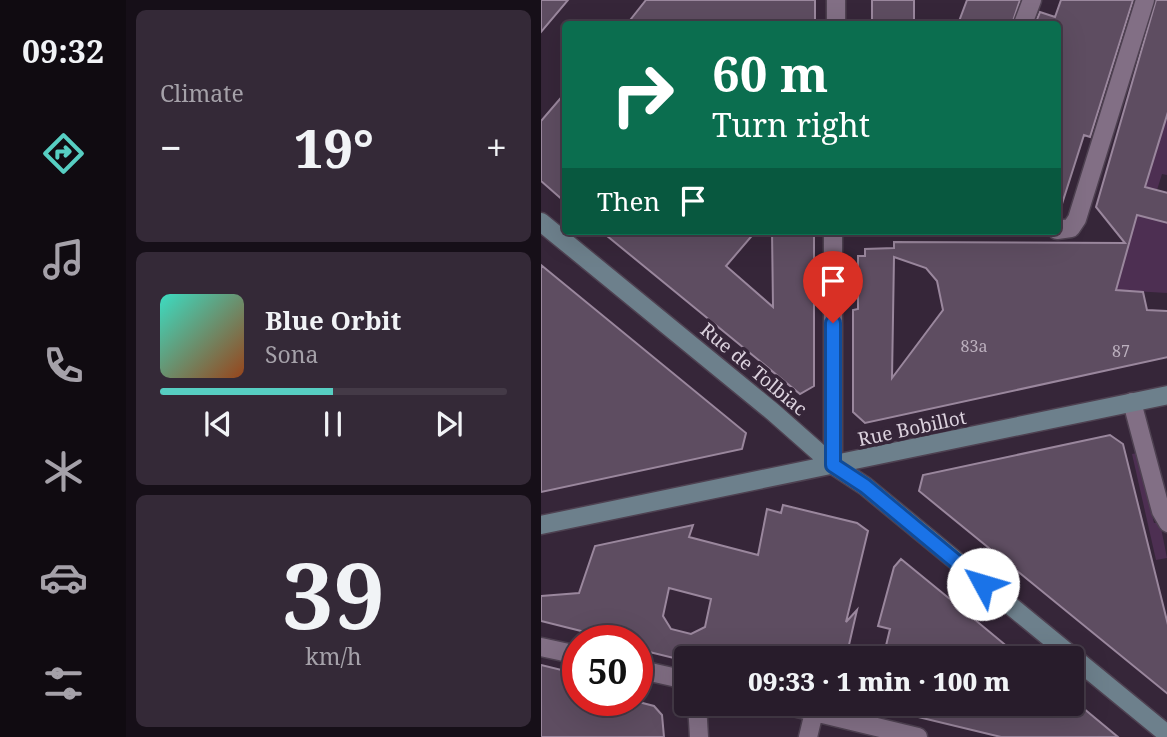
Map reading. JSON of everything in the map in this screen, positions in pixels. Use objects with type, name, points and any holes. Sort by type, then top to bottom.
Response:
[{"type":"main road","name":"Rue de Tolbiac","points":[[541,222],[781,418],[833,465],[865,486],[1167,735]]},
{"type":"main road","name":"Rue Bobillot","points":[[541,524],[1167,395]]},
{"type":"street","points":[[836,0],[836,21]]},
{"type":"street","points":[[1024,21],[1032,0]]},
{"type":"street","points":[[1061,229],[1071,228],[1077,219],[1145,0]]},
{"type":"street","points":[[833,235],[833,465]]},
{"type":"street","points":[[1133,402],[1161,511],[1167,523]]},
{"type":"street","points":[[541,647],[562,652]]},
{"type":"street","points":[[653,673],[674,677]]},
{"type":"street","points":[[698,716],[699,737]]},
{"type":"street","points":[[808,737],[812,716]]},
{"type":"street","points":[[830,716],[918,737]]},
{"type":"shaded area","points":[[1164,119],[1167,120],[1167,175],[1162,174],[1157,190],[1145,187]]},
{"type":"shaded area","points":[[1137,214],[1167,222],[1167,293],[1116,290]]},
{"type":"shaded area","points":[[1137,453],[1154,523],[1160,523],[1167,558],[1156,560],[1132,454]]},
{"type":"building","points":[[541,0],[568,0],[541,32]]},
{"type":"building","points":[[646,0],[815,0],[815,21],[629,21]]},
{"type":"building","points":[[872,0],[914,0],[914,21],[872,21]]},
{"type":"building","points":[[967,0],[1020,0],[1013,21],[959,21]]},
{"type":"building","points":[[1061,0],[1133,0],[1090,137],[1084,135],[1061,207],[1061,21],[1036,21],[1040,12],[1055,17]]},
{"type":"building","points":[[1156,0],[1168,0],[1168,112],[1145,187],[1168,193],[1168,223],[1137,215],[1116,290],[1143,292],[1147,310],[1168,311],[1168,357],[865,423],[853,412],[853,310],[858,309],[858,256],[865,256],[865,249],[894,248],[894,242],[1125,243],[1096,207]],"holes":[[[894,257],[926,268],[937,281],[943,310],[892,378]]]},
{"type":"building","points":[[562,96],[562,199],[541,181],[541,121]]},
{"type":"building","points":[[606,235],[753,235],[726,266],[773,307],[772,235],[814,235],[814,386],[800,394]]},
{"type":"building","points":[[541,265],[746,433],[742,449],[541,492]]},
{"type":"building","points":[[1110,435],[1123,444],[1168,625],[1168,694],[919,491],[923,475]]},
{"type":"building","points":[[783,505],[857,523],[868,531],[846,622],[857,610],[849,646],[674,646],[674,658],[653,653],[653,625],[562,626],[541,621],[541,596],[579,593],[595,546],[693,525],[689,537],[758,555],[767,509],[781,513]],"holes":[[[669,588],[711,599],[705,627],[691,634],[671,629],[663,616]]]},
{"type":"building","points":[[901,559],[1006,646],[886,646],[890,629],[878,626],[894,567]]},
{"type":"building","points":[[541,665],[562,670],[562,716],[653,716],[653,706],[662,715],[664,737],[541,737]]},
{"type":"building","points":[[1084,709],[1118,737],[1001,737],[914,716],[1084,716]]},
{"type":"route","points":[[833,323],[833,465],[865,486],[983,584]]}]
